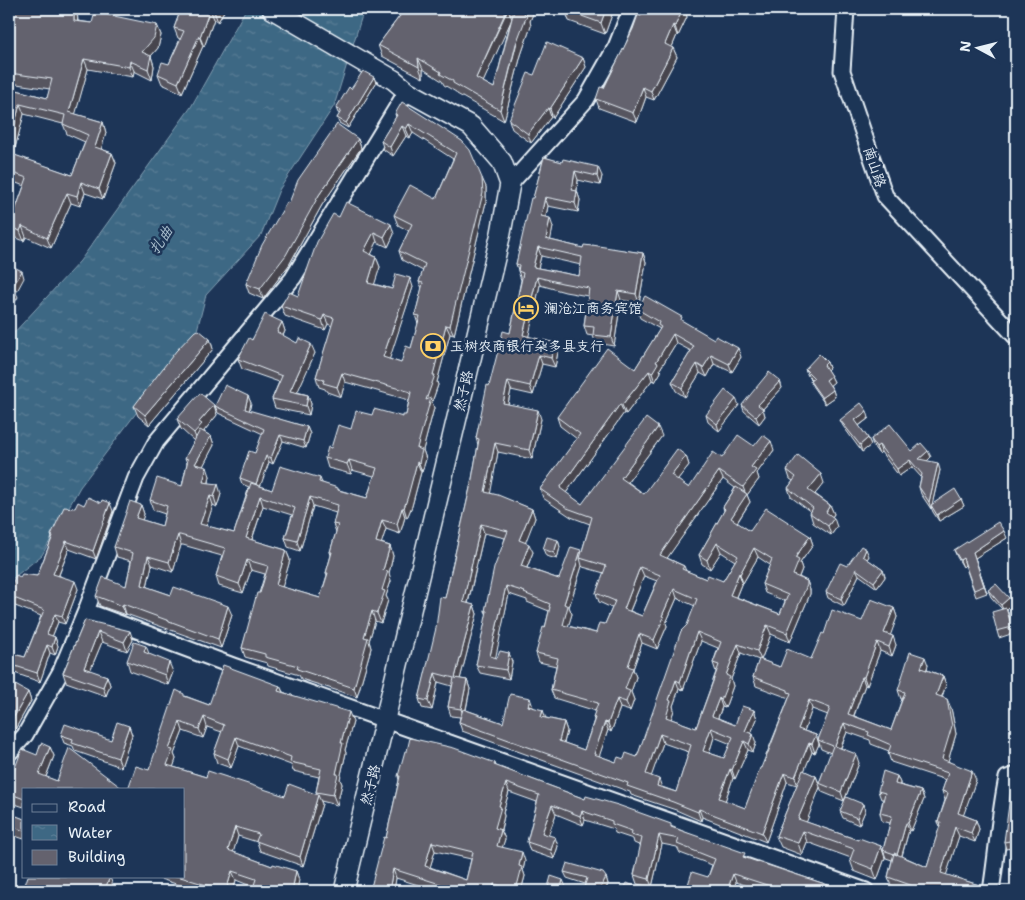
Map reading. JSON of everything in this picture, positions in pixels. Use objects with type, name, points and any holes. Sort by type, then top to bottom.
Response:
[{"type":"main road","points":[[272,9],[471,126],[502,162],[510,184]]},
{"type":"main road","name":"然子路","points":[[344,891],[386,720],[510,184]]},
{"type":"street","points":[[510,184],[586,100],[616,47],[631,9]]},
{"type":"street","name":"南山路","points":[[846,9],[842,71],[885,196],[1016,336]]},
{"type":"street","points":[[9,753],[25,734],[61,671],[86,611],[136,478],[156,442],[294,278],[401,85]]},
{"type":"street","points":[[86,611],[233,666],[866,891]]},
{"type":"street","points":[[991,891],[996,861],[1000,812],[1007,778],[1016,775]]},
{"type":"water","name":"扎曲","points":[[246,9],[364,9],[334,106],[279,190],[261,235],[206,295],[196,334],[80,487],[42,555],[12,579],[9,586],[9,341],[12,335],[80,261],[191,107]]},
{"type":"building","points":[[9,9],[74,9],[74,21],[92,23],[95,12],[157,25],[154,38],[142,52],[151,56],[148,69],[130,61],[129,67],[84,59],[69,112],[103,122],[95,147],[112,153],[99,189],[81,182],[77,196],[67,193],[47,238],[22,226],[20,231],[9,226],[9,211],[14,214],[27,178],[10,172],[9,176],[9,153],[72,175],[88,135],[63,124],[65,115],[20,104],[9,146],[9,88],[47,98],[52,79],[9,73]]},
{"type":"building","points":[[181,9],[210,9],[200,37],[178,83],[158,74],[162,62],[169,64],[184,31],[174,28]]},
{"type":"building","points":[[405,9],[507,9],[476,78],[494,88],[514,10],[509,9],[526,9],[524,14],[527,15],[516,44],[500,110],[453,83],[453,81],[440,74],[441,72],[418,58],[419,67],[378,45]]},
{"type":"building","points":[[566,9],[606,9],[601,23]]},
{"type":"building","points":[[642,9],[683,9],[675,26],[673,25],[665,44],[673,48],[651,91],[643,87],[633,113],[596,99],[600,87],[604,88],[638,15],[641,16]]},
{"type":"building","points":[[547,42],[583,58],[550,109],[548,108],[528,134],[509,120],[528,73],[534,75]]},
{"type":"building","points":[[363,71],[374,77],[346,123],[337,118],[341,111],[336,108],[349,87],[351,89]]},
{"type":"building","points":[[402,102],[462,141],[470,150],[482,178],[483,193],[450,326],[446,325],[433,375],[435,375],[426,400],[431,398],[417,448],[422,450],[419,463],[417,462],[408,496],[397,524],[382,520],[376,542],[390,546],[383,570],[388,571],[382,590],[385,591],[377,613],[372,611],[364,637],[368,638],[354,688],[297,669],[298,666],[265,657],[265,654],[242,648],[257,593],[260,593],[268,566],[247,560],[239,584],[216,576],[225,548],[178,535],[169,562],[148,556],[142,585],[171,595],[174,587],[228,606],[218,639],[96,596],[103,577],[126,586],[133,553],[114,547],[130,501],[141,505],[136,518],[162,526],[167,506],[150,500],[157,478],[182,486],[188,459],[185,458],[200,430],[211,436],[195,464],[207,467],[203,482],[218,484],[214,497],[210,496],[200,524],[234,533],[251,483],[272,490],[280,466],[320,478],[319,482],[338,488],[338,490],[367,498],[377,468],[349,460],[347,464],[325,458],[328,447],[331,448],[338,425],[351,429],[356,411],[372,415],[374,409],[403,417],[403,415],[406,415],[411,392],[342,373],[337,387],[323,383],[324,380],[316,377],[334,318],[324,315],[322,320],[281,306],[289,292],[298,296],[317,242],[333,214],[339,217],[346,202],[391,224],[384,237],[374,232],[364,251],[376,257],[368,283],[392,289],[396,274],[410,278],[383,357],[401,363],[406,346],[411,348],[420,316],[415,315],[423,283],[419,282],[425,264],[399,251],[412,224],[394,215],[410,185],[436,199],[456,153],[409,124],[406,129],[402,126],[390,147],[381,141],[397,115],[395,114]],"holes":[[[260,496],[295,508],[285,538],[297,541],[310,497],[338,505],[333,524],[338,525],[330,552],[332,552],[326,573],[328,573],[320,598],[276,585],[286,550],[246,538]]]},
{"type":"building","points":[[337,124],[358,139],[319,195],[286,255],[260,289],[246,284],[262,245],[287,202],[289,203],[298,180]]},
{"type":"building","points":[[544,157],[562,162],[563,159],[598,167],[597,176],[575,171],[572,190],[577,191],[575,203],[545,197],[541,216],[550,218],[546,239],[583,248],[584,245],[592,245],[643,253],[636,294],[618,291],[611,337],[593,335],[594,327],[584,326],[589,288],[537,277],[523,335],[555,343],[551,358],[539,355],[530,386],[508,381],[503,403],[538,410],[529,450],[495,443],[485,492],[498,495],[532,509],[519,540],[529,544],[521,566],[559,579],[571,547],[581,550],[564,604],[568,606],[563,625],[596,633],[599,623],[605,624],[615,601],[596,593],[606,566],[580,558],[592,517],[567,508],[540,489],[580,434],[557,417],[607,348],[635,369],[661,327],[658,325],[659,322],[637,309],[645,296],[682,317],[681,320],[714,339],[716,336],[738,348],[729,364],[711,355],[703,368],[697,364],[682,388],[672,382],[694,346],[673,334],[656,362],[658,363],[652,373],[649,371],[622,405],[620,404],[560,488],[582,504],[646,418],[658,427],[621,478],[644,494],[677,449],[686,456],[671,475],[689,488],[713,452],[722,458],[738,435],[754,446],[763,435],[771,441],[751,467],[756,470],[743,487],[719,471],[660,555],[684,566],[682,569],[706,579],[708,575],[723,581],[738,556],[717,543],[707,560],[699,555],[725,509],[723,507],[736,487],[747,494],[731,518],[750,531],[766,508],[810,536],[795,558],[799,560],[793,575],[807,581],[807,585],[787,633],[767,625],[757,651],[738,644],[726,675],[730,677],[712,716],[735,725],[742,706],[754,710],[745,731],[753,734],[749,744],[744,741],[732,770],[730,769],[719,798],[745,808],[791,693],[788,690],[753,677],[759,659],[780,667],[787,649],[811,659],[822,633],[824,634],[832,610],[862,621],[871,599],[894,608],[884,633],[893,636],[889,647],[877,642],[848,714],[891,730],[905,692],[898,690],[910,652],[925,657],[921,668],[943,676],[936,695],[947,699],[952,726],[942,759],[972,771],[958,813],[976,820],[971,833],[955,827],[941,873],[979,885],[977,891],[927,891],[888,877],[894,853],[927,867],[941,822],[938,822],[948,793],[942,791],[948,773],[888,753],[891,745],[868,735],[869,732],[844,723],[835,746],[856,754],[841,792],[819,783],[833,746],[818,740],[830,708],[809,700],[798,729],[816,735],[812,744],[809,743],[795,777],[784,773],[762,833],[699,809],[698,812],[627,786],[628,783],[459,722],[463,709],[503,723],[510,694],[530,698],[528,706],[543,710],[541,717],[564,722],[559,741],[584,750],[595,718],[593,717],[598,703],[551,690],[558,658],[536,653],[543,627],[545,628],[550,604],[525,592],[506,586],[490,656],[497,658],[500,651],[509,653],[506,670],[476,665],[494,568],[508,531],[481,524],[463,602],[474,605],[455,678],[467,680],[461,709],[448,707],[454,678],[435,673],[428,701],[419,699],[436,628],[440,597],[445,598],[472,479],[479,439],[476,438],[487,385],[489,386],[503,331],[510,333],[523,273],[518,271],[519,265],[516,264],[531,198],[533,198]],"holes":[[[538,247],[582,257],[579,276],[533,267]],[[754,548],[772,559],[762,584],[788,595],[780,614],[730,595],[739,573]],[[640,567],[660,575],[642,616],[624,609]],[[674,589],[697,599],[687,625],[681,631],[637,757],[626,753],[624,759],[618,757],[616,762],[594,754],[605,722],[608,723],[617,699],[626,702],[630,691],[625,689],[633,668],[628,666],[639,634],[654,640],[664,617],[662,616]],[[697,632],[721,642],[713,663],[719,665],[696,728],[666,717],[671,701],[669,700],[676,680],[680,682]],[[711,728],[733,737],[724,758],[703,751]],[[660,734],[691,745],[676,792],[657,786],[659,779],[646,774]]]},
{"type":"building","points":[[14,267],[22,271],[12,288],[15,290],[9,302],[9,277]]},
{"type":"building","points":[[265,314],[282,322],[277,332],[297,343],[299,338],[311,344],[290,391],[308,395],[306,406],[272,399],[282,376],[238,359],[249,338],[252,340]]},
{"type":"building","points":[[199,330],[210,339],[145,415],[134,406],[176,351],[195,331]]},
{"type":"building","points":[[819,354],[827,362],[824,365],[831,376],[826,380],[833,390],[822,398],[810,381],[814,378],[805,369]]},
{"type":"building","points":[[769,372],[780,381],[758,405],[763,409],[756,417],[742,405]]},
{"type":"building","points":[[225,385],[248,396],[245,409],[307,427],[303,441],[280,435],[271,458],[266,456],[256,484],[240,478],[249,451],[255,453],[264,429],[215,406]]},
{"type":"building","points":[[725,390],[736,399],[717,424],[706,415]]},
{"type":"building","points":[[200,393],[214,405],[199,422],[202,424],[194,433],[177,419]]},
{"type":"building","points":[[861,403],[867,411],[855,420],[868,438],[860,445],[840,420]]},
{"type":"building","points":[[890,424],[912,451],[921,443],[928,451],[919,459],[938,463],[929,502],[919,487],[922,474],[910,460],[897,469],[879,445],[876,447],[871,439]]},
{"type":"building","points":[[798,455],[821,474],[808,490],[830,505],[826,512],[834,518],[828,526],[810,513],[813,508],[788,488],[796,477],[787,470]]},
{"type":"building","points":[[955,489],[961,499],[937,515],[931,505]]},
{"type":"building","points":[[88,497],[101,503],[102,500],[110,503],[93,551],[66,541],[53,574],[75,581],[62,616],[55,614],[47,634],[55,637],[52,647],[47,645],[37,673],[9,664],[9,653],[25,657],[44,610],[9,596],[9,591],[16,575],[20,577],[22,574],[37,576],[53,536],[51,535],[64,507],[75,508],[78,502],[84,505]]},
{"type":"building","points":[[998,522],[1004,531],[973,552],[984,586],[974,590],[963,558],[960,560],[954,550]]},
{"type":"building","points":[[547,537],[558,540],[554,553],[543,549]]},
{"type":"building","points":[[861,546],[866,549],[863,556],[883,570],[874,582],[856,569],[841,599],[826,592],[840,563],[847,566]]},
{"type":"building","points":[[996,584],[1009,598],[1001,605],[988,590]]},
{"type":"building","points":[[1006,608],[1012,627],[997,631],[992,612]]},
{"type":"building","points":[[85,620],[130,631],[124,642],[98,632],[84,668],[107,676],[103,687],[63,673]]},
{"type":"building","points":[[134,642],[146,646],[144,652],[169,662],[165,675],[127,661]]},
{"type":"building","points":[[1016,646],[1016,663],[1012,647]]},
{"type":"building","points":[[223,665],[280,686],[278,691],[349,712],[341,743],[343,743],[333,795],[316,792],[321,769],[290,762],[291,757],[236,737],[228,759],[214,753],[224,725],[204,717],[199,729],[180,722],[169,749],[173,750],[167,765],[206,777],[208,771],[285,796],[289,784],[318,795],[300,857],[256,841],[259,834],[235,827],[228,850],[272,866],[273,864],[296,871],[292,891],[252,891],[256,879],[232,871],[226,891],[184,878],[185,788],[128,788],[136,766],[149,770],[176,690],[184,694],[184,696],[209,705]]},
{"type":"building","points":[[10,682],[28,692],[9,724],[9,685]]},
{"type":"building","points":[[117,722],[129,726],[118,758],[72,743],[73,739],[61,735],[65,724],[111,740]]},
{"type":"building","points":[[410,738],[454,748],[585,799],[586,796],[618,805],[671,824],[671,827],[745,853],[743,857],[828,885],[827,889],[832,891],[774,891],[776,888],[733,874],[727,891],[686,891],[692,872],[708,877],[715,859],[677,844],[679,839],[659,835],[649,879],[634,875],[642,838],[631,835],[632,831],[612,824],[612,821],[582,811],[580,816],[552,805],[542,833],[555,837],[551,850],[527,842],[539,795],[506,783],[495,828],[501,830],[497,846],[522,852],[519,866],[522,867],[516,890],[494,884],[492,891],[462,891],[393,869],[389,891],[370,891],[384,837],[386,838],[400,776],[398,776],[405,751],[407,751]],"holes":[[[432,842],[473,852],[466,880],[425,866]]]},
{"type":"building","points":[[41,743],[50,747],[39,774],[57,781],[69,748],[122,788],[22,788],[22,798],[11,794],[9,800],[9,784],[22,749],[37,755]]},
{"type":"building","points":[[803,770],[816,776],[798,819],[881,846],[873,869],[850,860],[854,849],[803,831],[798,843],[776,836]]},
{"type":"building","points":[[883,771],[897,776],[895,784],[921,791],[908,823],[906,823],[897,855],[883,850],[892,816],[880,813],[885,793],[878,791]]},
{"type":"building","points":[[1011,789],[1016,789],[1016,840],[1004,842]]},
{"type":"building","points":[[846,797],[863,804],[857,818],[840,811]]},
{"type":"building","points":[[9,813],[22,818],[22,830],[9,825]]},
{"type":"building","points":[[567,863],[603,873],[606,877],[599,891],[583,891],[587,878],[564,872]]},
{"type":"building","points":[[551,876],[563,880],[560,891],[547,891]]},
{"type":"building","points":[[27,878],[110,878],[104,891],[23,891]]},
{"type":"building","points":[[627,883],[639,888],[637,891],[623,891]]},
{"type":"place","name":"澜沧江商务宾馆","points":[[526,308]]},
{"type":"place","name":"玉树农商银行杂多县支行","points":[[433,346]]}]
